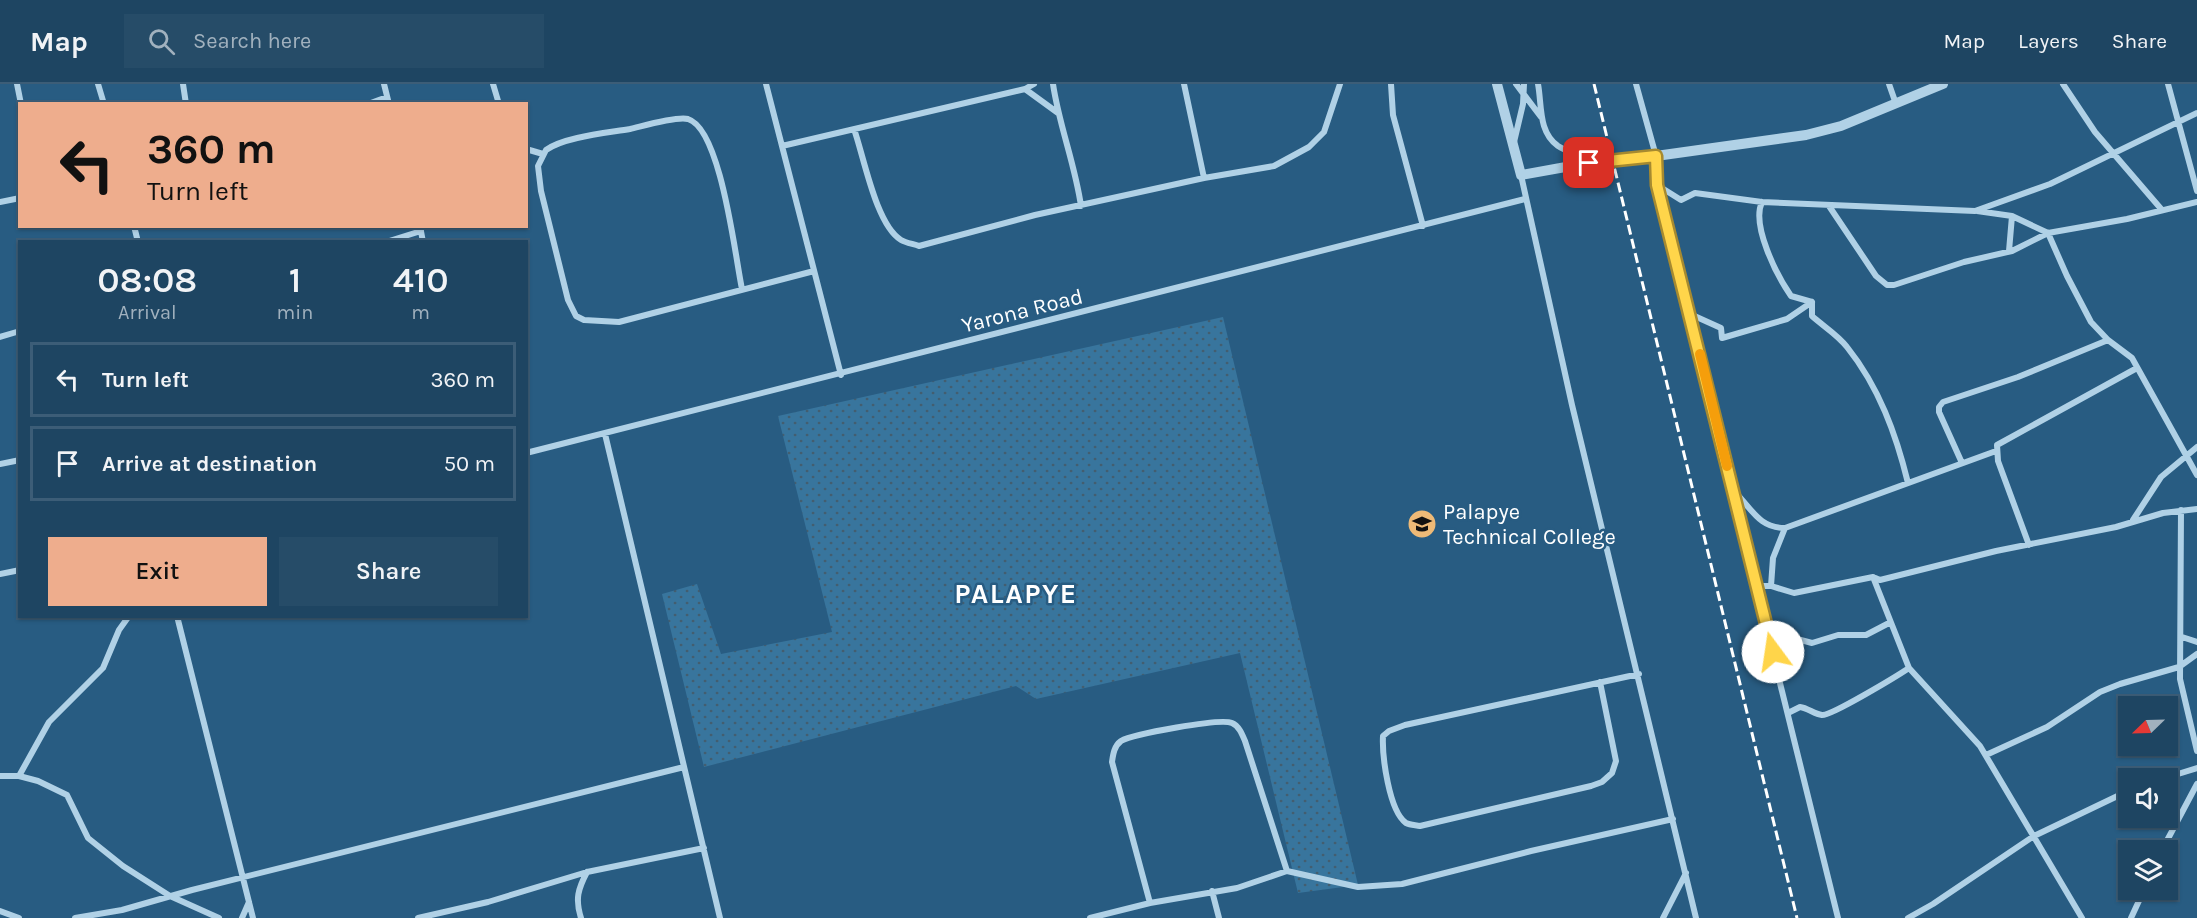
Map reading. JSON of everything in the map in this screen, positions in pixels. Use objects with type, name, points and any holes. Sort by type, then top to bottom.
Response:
[{"type":"street","points":[[17,84],[21,102]]},
{"type":"street","points":[[99,84],[104,102]]},
{"type":"street","points":[[183,84],[186,102]]},
{"type":"street","points":[[384,84],[388,100]]},
{"type":"street","points":[[493,84],[498,102]]},
{"type":"street","points":[[766,84],[841,375]]},
{"type":"street","points":[[782,146],[1025,89],[1034,84]]},
{"type":"street","points":[[1053,84],[1058,113],[1075,168],[1081,206]]},
{"type":"street","points":[[1184,84],[1204,178]]},
{"type":"street","points":[[854,129],[880,209],[901,240],[919,246],[1035,215],[1204,178],[1274,166],[1309,147],[1324,132],[1340,84]]},
{"type":"street","points":[[1391,84],[1393,115],[1423,226]]},
{"type":"street","points":[[1497,84],[1514,145],[1696,918]]},
{"type":"street","points":[[1516,84],[1541,117]]},
{"type":"street","points":[[1514,145],[1524,84]]},
{"type":"street","points":[[1538,84],[1541,117],[1547,134],[1556,145],[1589,163]]},
{"type":"street","points":[[1636,84],[1656,156],[1657,185],[1838,918]]},
{"type":"street","points":[[1889,84],[1896,105]]},
{"type":"street","points":[[1521,175],[1589,163],[1806,135],[1841,126],[1943,84]]},
{"type":"street","points":[[2063,84],[2094,132],[2162,210]]},
{"type":"street","points":[[2168,84],[2180,120],[2197,191]]},
{"type":"street","points":[[1025,89],[1058,113]]},
{"type":"street","points":[[1975,211],[2049,184],[2197,113]]},
{"type":"street","points":[[742,289],[730,219],[709,141],[695,122],[685,118],[593,136],[550,147],[543,154],[538,166],[541,191],[568,300],[576,316],[592,321],[619,322],[814,270]]},
{"type":"street","points":[[528,150],[543,154]]},
{"type":"street","points":[[1657,185],[1681,200],[1695,193],[1762,202],[1975,211],[2012,216],[2048,233],[2091,322],[2108,340],[2132,358],[2197,475]]},
{"type":"street","points":[[0,202],[18,198]]},
{"type":"street","name":"Yarona Road","points":[[528,453],[841,375],[1525,199]]},
{"type":"street","points":[[1762,202],[1758,210],[1759,229],[1783,282],[1791,296],[1812,302]]},
{"type":"street","points":[[1829,206],[1876,276],[1887,285],[1894,285],[1923,274],[2009,251],[2048,233],[2127,219],[2197,202]]},
{"type":"street","points":[[2009,251],[2012,216]]},
{"type":"street","points":[[391,240],[420,229]]},
{"type":"street","points":[[1690,314],[1721,328],[1722,338],[1787,319],[1812,302]]},
{"type":"street","points":[[1812,302],[1812,316],[1846,345],[1876,392],[1896,436],[1908,483]]},
{"type":"street","points":[[0,337],[18,332]]},
{"type":"street","points":[[1962,463],[1939,412],[1943,402],[2018,377],[2108,340]]},
{"type":"street","points":[[2030,545],[1996,451],[1997,445],[2137,368]]},
{"type":"street","points":[[605,434],[720,918]]},
{"type":"street","points":[[2133,520],[2162,477],[2186,454],[2197,447]]},
{"type":"street","points":[[1733,491],[1765,524],[1771,528],[1785,528],[1996,451]]},
{"type":"street","points":[[0,464],[18,460]]},
{"type":"street","points":[[1756,586],[1771,586],[1794,593],[1873,577],[1880,580],[2116,527],[2133,520],[2197,509]]},
{"type":"street","points":[[2181,510],[2182,637],[2180,667],[2183,696],[2197,751]]},
{"type":"street","points":[[1771,586],[1773,558],[1785,528]]},
{"type":"street","points":[[0,574],[18,570]]},
{"type":"street","points":[[1873,577],[1909,668],[1986,755],[2082,918]]},
{"type":"street","points":[[19,776],[50,722],[103,668],[119,630],[128,618]]},
{"type":"street","points":[[178,618],[253,918]]},
{"type":"street","points":[[1767,631],[1812,643],[1838,635],[1866,635],[1889,622]]},
{"type":"street","points":[[2182,637],[2197,642]]},
{"type":"street","points":[[1986,755],[2048,727],[2100,692],[2180,667],[2197,654]]},
{"type":"street","points":[[1788,713],[1800,707],[1823,715],[1831,714],[1849,701],[1868,693],[1909,668]]},
{"type":"street","points":[[1600,682],[1616,761],[1612,773],[1602,782],[1564,794],[1420,826],[1408,825],[1401,817],[1383,759],[1383,736],[1389,730],[1600,682],[1639,674]]},
{"type":"street","points":[[1150,903],[1112,762],[1114,750],[1120,741],[1164,730],[1226,721],[1237,726],[1245,741],[1287,871]]},
{"type":"street","points":[[75,918],[122,910],[243,877],[684,768]]},
{"type":"street","points":[[2178,774],[2197,768]]},
{"type":"street","points":[[0,776],[19,776],[54,787],[67,795],[88,838],[123,866],[170,896],[219,918]]},
{"type":"street","points":[[2167,840],[2197,784]]},
{"type":"street","points":[[1908,918],[1933,904],[2034,836],[2118,796]]},
{"type":"street","points":[[1090,918],[1150,903],[1246,886],[1287,871],[1358,887],[1374,888],[1673,819]]},
{"type":"street","points":[[418,918],[488,902],[587,872],[704,848]]},
{"type":"street","points":[[581,918],[577,905],[577,891],[587,872]]},
{"type":"street","points":[[1663,918],[1686,873]]},
{"type":"street","points":[[1212,891],[1219,918]]},
{"type":"street","points":[[2131,918],[2139,900]]},
{"type":"street","points":[[242,918],[249,902]]},
{"type":"street","points":[[0,911],[17,918]]},
{"type":"shaded area","points":[[1223,317],[1358,885],[1298,893],[1240,653],[1036,699],[1016,686],[704,767],[662,594],[697,584],[721,654],[832,632],[778,416]]},
{"type":"railway","points":[[1594,84],[1797,918]]},
{"type":"slow traffic","points":[[1700,354],[1727,466]]},
{"type":"place","name":"Palapye Technical College","points":[[1422,524]]},
{"type":"district","name":"PALAPYE","points":[[1016,593]]},
{"type":"route","points":[[1589,163],[1656,156],[1657,185],[1773,652]]}]
